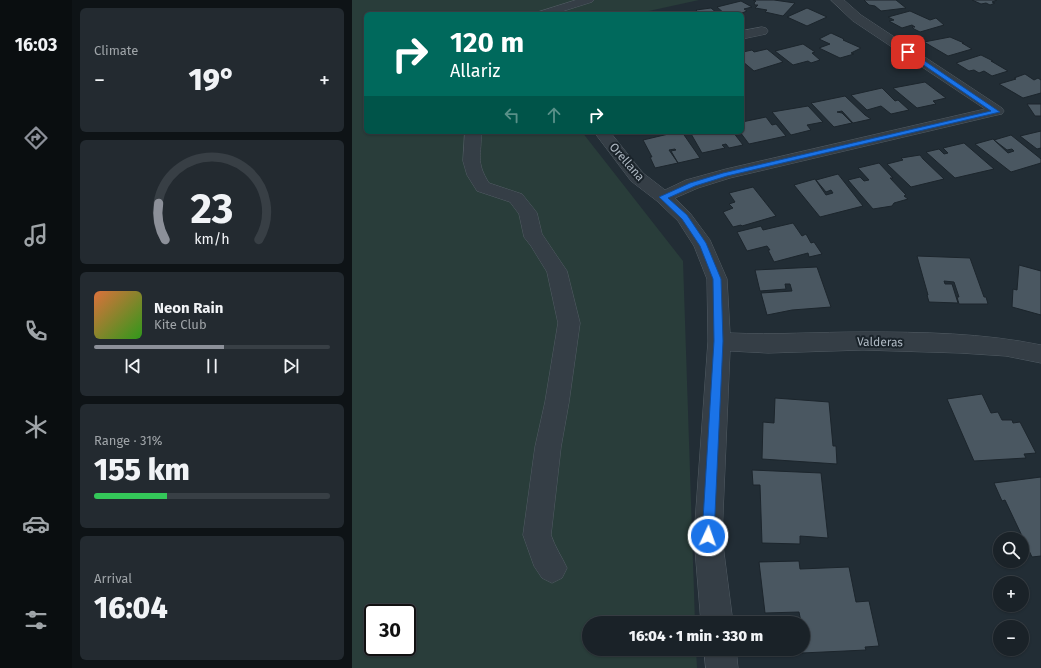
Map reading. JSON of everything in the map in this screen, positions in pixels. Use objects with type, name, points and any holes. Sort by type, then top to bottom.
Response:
[{"type":"street","points":[[549,12],[588,0]]},
{"type":"street","points":[[663,197],[692,184],[726,174],[997,112],[857,18],[837,0]]},
{"type":"street","points":[[744,35],[762,31]]},
{"type":"street","points":[[473,134],[474,141],[471,161],[474,173],[483,187],[516,198],[528,213],[533,237],[538,241],[557,271],[569,323],[557,402],[548,447],[537,535],[544,556],[552,568]]},
{"type":"street","name":"Orellana","points":[[604,134],[637,177],[663,197],[684,217],[704,245],[717,279],[719,341],[708,536],[717,616]]},
{"type":"street","name":"Valderas","points":[[719,341],[768,344],[863,341],[960,344],[1006,347],[1041,354]]},
{"type":"street","points":[[721,656],[722,668]]},
{"type":"green space","points":[[352,0],[699,0],[644,12],[364,12],[364,134],[584,134],[683,261],[695,616],[582,616],[582,656],[696,656],[697,668],[352,668]]},
{"type":"building","points":[[753,0],[774,0],[795,3],[783,16],[765,12],[767,10],[755,8],[758,5],[755,5],[754,3],[756,1]]},
{"type":"building","points":[[864,0],[896,0],[906,8],[881,11],[875,6],[869,5]]},
{"type":"building","points":[[972,0],[997,0],[992,2],[995,3],[990,5],[986,3],[981,4]]},
{"type":"building","points":[[741,1],[752,7],[744,9],[747,11],[744,12],[723,12],[717,7]]},
{"type":"building","points":[[711,8],[716,12],[694,12],[697,11],[696,10]]},
{"type":"building","points":[[807,8],[827,17],[807,26],[787,17]]},
{"type":"building","points":[[910,11],[930,20],[936,18],[944,25],[920,32],[914,29],[912,27],[915,27],[912,25],[902,28],[889,21],[894,20],[888,17]]},
{"type":"building","points":[[831,33],[861,48],[851,53],[854,54],[840,58],[819,48],[830,44],[819,39]]},
{"type":"building","points":[[950,37],[964,43],[962,43],[972,49],[948,56],[924,42]]},
{"type":"building","points":[[803,44],[815,52],[812,53],[820,60],[811,63],[808,61],[793,65],[775,51]]},
{"type":"building","points":[[767,49],[783,62],[754,71],[744,63],[744,52],[752,50],[754,52]]},
{"type":"building","points":[[981,55],[1008,71],[992,76],[984,71],[979,73],[974,70],[969,71],[956,63]]},
{"type":"building","points":[[1025,74],[1034,80],[1038,78],[1041,80],[1041,93],[1023,98],[999,84],[1016,79],[1014,78]]},
{"type":"building","points":[[925,82],[946,98],[933,101],[936,104],[917,108],[893,88]]},
{"type":"building","points":[[882,88],[895,101],[898,100],[909,110],[891,114],[881,106],[867,110],[851,95]]},
{"type":"building","points":[[845,96],[871,119],[853,123],[842,111],[837,112],[842,113],[852,123],[834,127],[811,103]]},
{"type":"building","points":[[1027,104],[1041,104],[1041,116],[1035,116]]},
{"type":"building","points":[[808,106],[823,122],[807,125],[811,130],[791,135],[772,112]]},
{"type":"building","points":[[766,117],[772,125],[776,124],[786,136],[749,144],[742,134],[744,134],[744,122]]},
{"type":"building","points":[[1041,131],[1041,148],[1037,149],[1020,136]]},
{"type":"building","points":[[668,134],[683,134],[700,158],[678,163],[655,168],[650,157],[652,157],[643,140]],"holes":[[[669,150],[676,150],[671,151],[678,163]]]},
{"type":"building","points":[[691,134],[735,134],[743,145],[729,148],[726,144],[722,145],[725,148],[702,153]]},
{"type":"building","points":[[1011,135],[1041,159],[1041,163],[1011,172],[975,144]],"holes":[[[994,140],[1007,150],[1012,149],[1014,151],[1008,153]]]},
{"type":"building","points":[[964,143],[994,169],[955,178],[926,152],[939,149],[944,154],[948,153],[943,148]]},
{"type":"building","points":[[920,155],[944,179],[911,187],[887,164],[903,160],[901,158]]},
{"type":"building","points":[[879,163],[893,178],[890,178],[908,199],[894,203],[892,206],[873,209],[848,180],[860,177],[864,181],[869,180],[858,168]]},
{"type":"building","points":[[838,174],[863,206],[820,217],[794,185],[815,179],[826,195],[833,193],[831,190],[826,192],[816,180]]},
{"type":"building","points":[[753,187],[776,216],[742,226],[733,227],[723,212],[733,208],[729,204],[735,202],[729,193]]},
{"type":"building","points":[[793,223],[802,236],[806,234],[811,243],[814,242],[822,254],[809,257],[808,253],[774,262],[767,246],[747,251],[737,232],[761,226],[763,230]]},
{"type":"building","points":[[917,256],[970,258],[988,304],[959,304],[957,297],[959,297],[954,282],[944,281],[945,284],[952,284],[958,303],[929,302]]},
{"type":"building","points":[[1019,265],[1041,271],[1041,315],[1012,307],[1013,289],[1017,290]]},
{"type":"building","points":[[817,267],[831,307],[792,310],[767,315],[761,293],[792,291],[790,284],[785,284],[786,289],[760,291],[755,270]]},
{"type":"building","points":[[982,394],[991,413],[998,412],[1002,420],[1012,420],[1013,423],[1020,422],[1036,453],[1024,454],[1026,458],[974,461],[947,399]]},
{"type":"building","points":[[775,398],[829,402],[833,446],[836,446],[837,464],[762,459],[763,422],[774,423]]},
{"type":"building","points":[[752,470],[821,473],[828,538],[800,536],[800,544],[762,543],[760,485],[753,485]]},
{"type":"building","points":[[1041,477],[1041,556],[1032,557],[1029,551],[1029,532],[1020,532],[1005,500],[1002,501],[994,483]]},
{"type":"building","points":[[799,561],[800,569],[849,567],[856,602],[869,601],[879,646],[865,647],[866,650],[810,653],[810,616],[800,616],[799,612],[765,613],[759,562]]},
{"type":"route","points":[[708,536],[719,341],[717,279],[704,245],[684,217],[663,197],[692,184],[726,174],[997,112],[908,52]]}]
